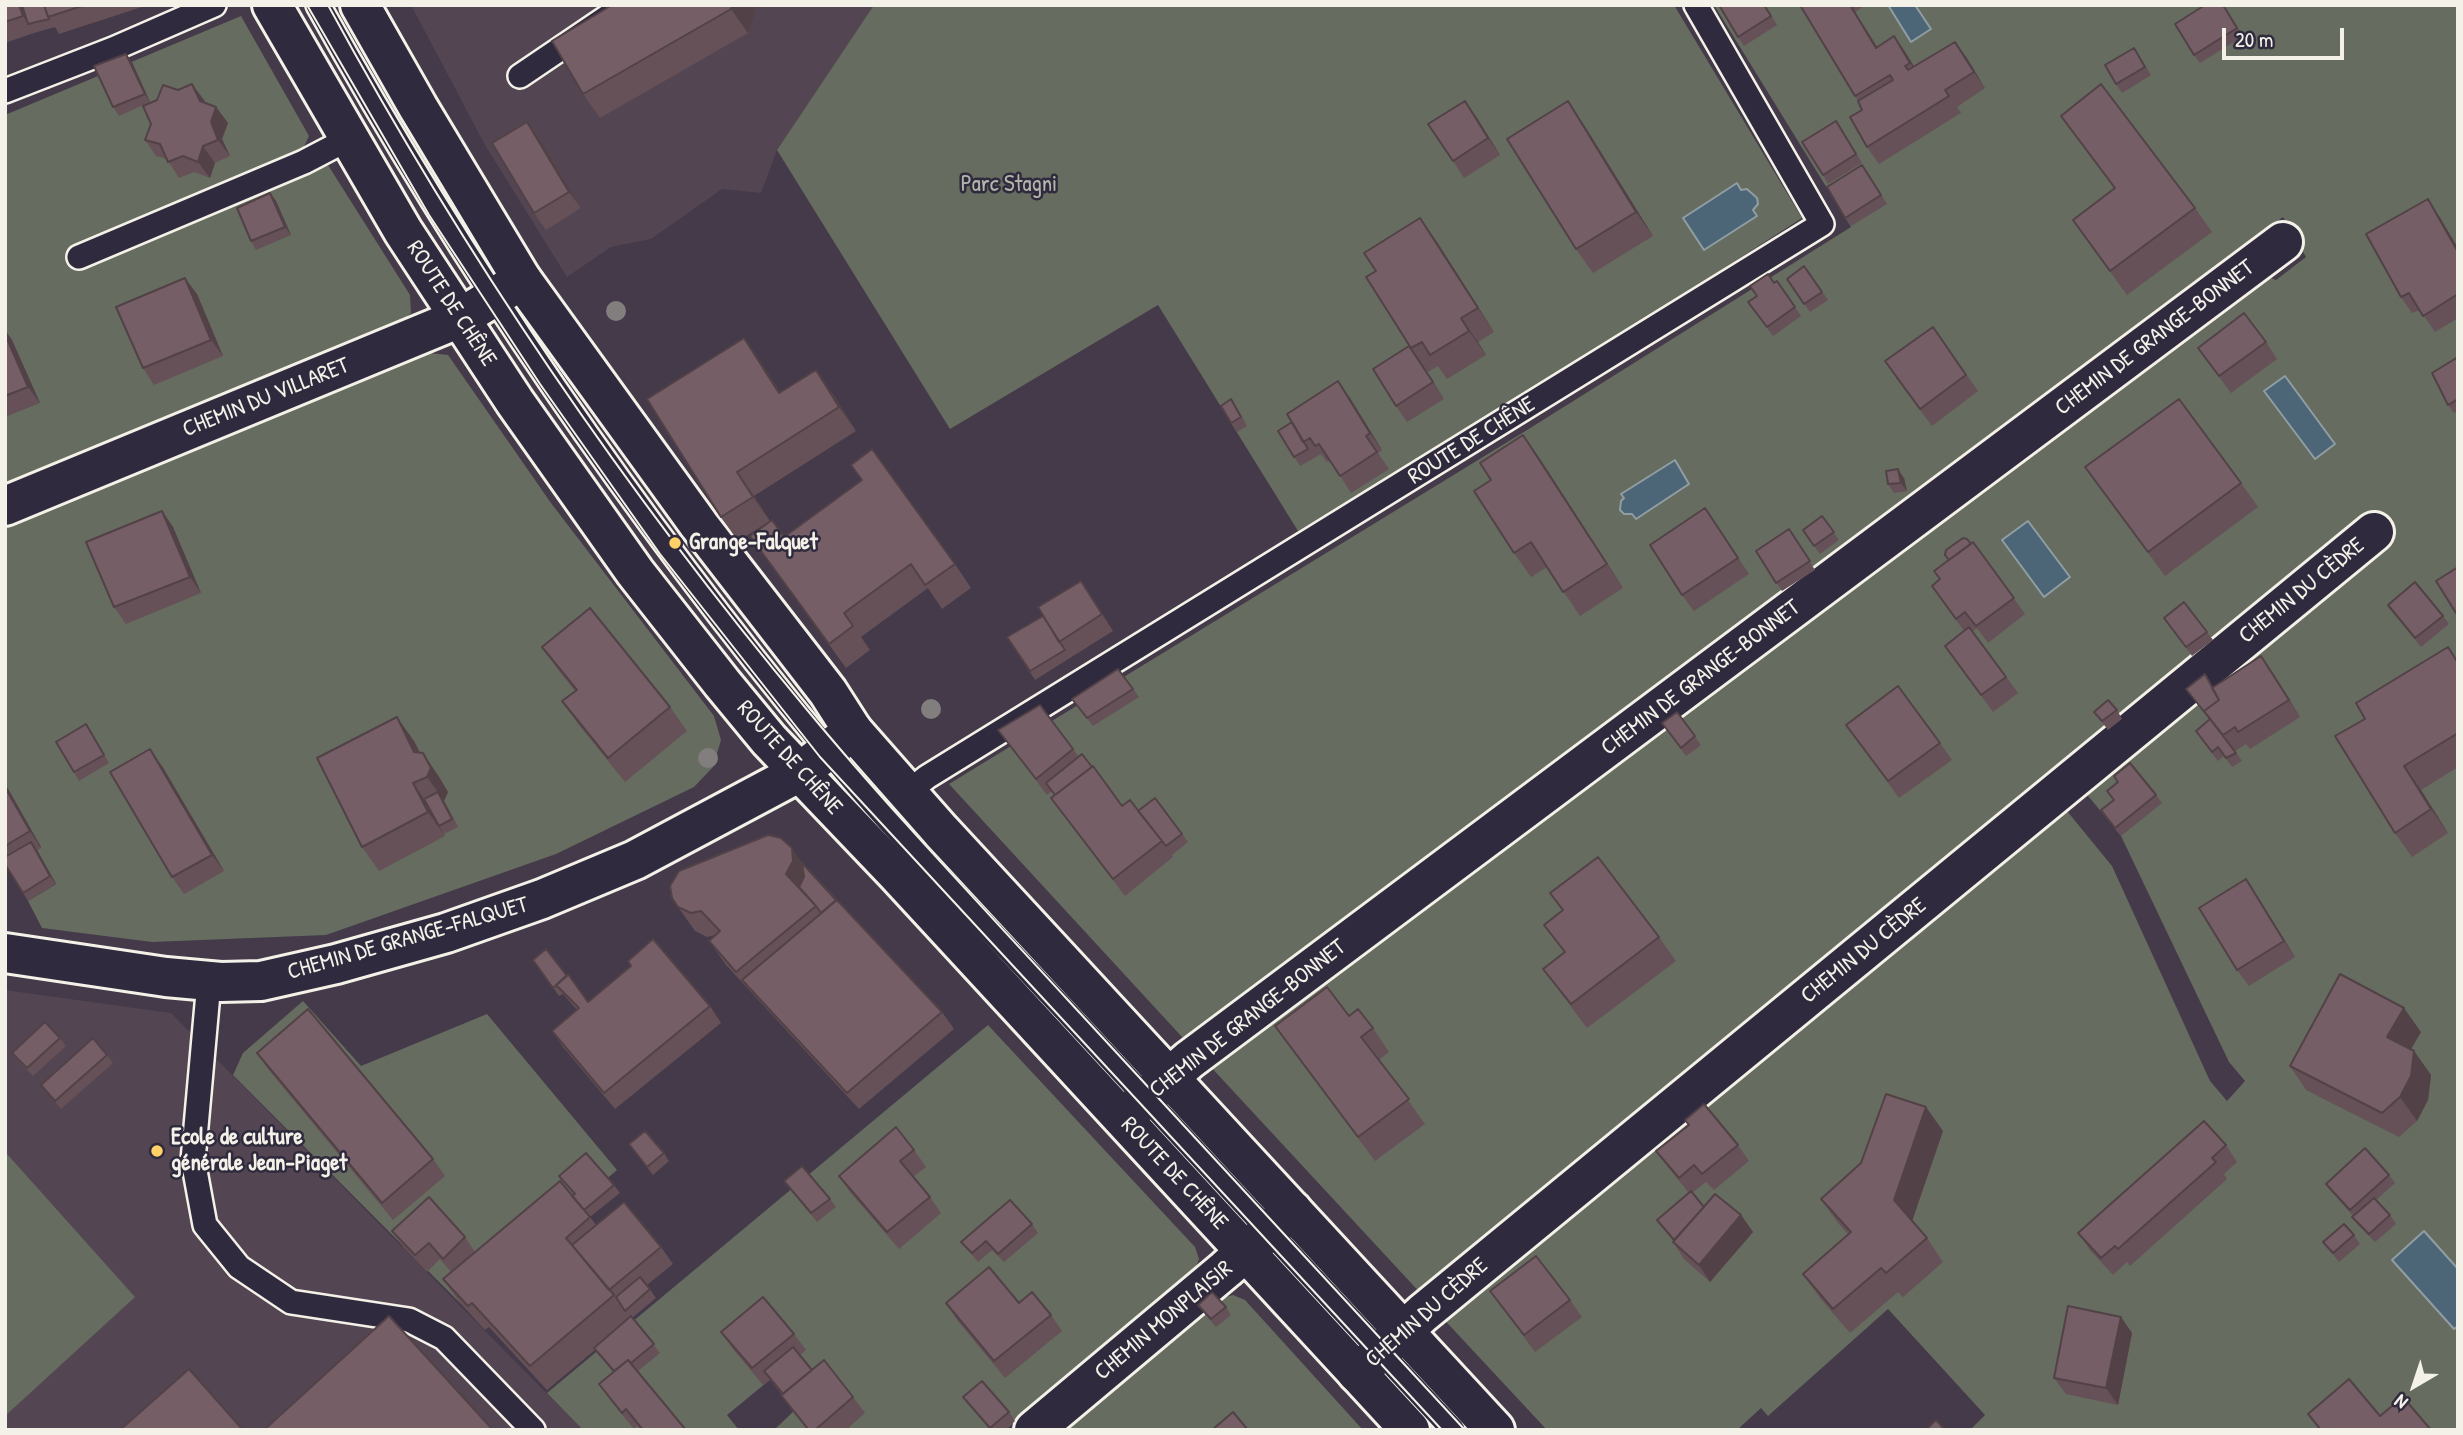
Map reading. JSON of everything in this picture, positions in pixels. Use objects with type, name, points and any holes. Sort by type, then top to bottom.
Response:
[{"type":"street","name":"ROUTE DE CHÊNE","points":[[272,5],[403,231],[522,413],[635,572],[769,740],[827,751],[907,793],[1146,1097],[1269,1231],[1381,1352],[1495,1430]]},
{"type":"street","name":"ROUTE DE CHÊNE","points":[[360,5],[418,107],[508,289],[699,525],[828,692],[827,751],[1381,1352],[1410,1430]]},
{"type":"street","name":"CHEMIN DE GRANGE-BONNET","points":[[1146,1097],[2283,242]]},
{"type":"street","name":"CHEMIN DU VILLARET","points":[[5,506],[460,318],[508,289]]},
{"type":"street","name":"CHEMIN DU CÈDRE","points":[[1381,1352],[2374,532]]},
{"type":"street","name":"CHEMIN DE GRANGE-FALQUET","points":[[5,953],[209,982],[261,981],[336,964],[446,933],[542,899],[635,860],[827,751]]},
{"type":"street","name":"CHEMIN MONPLAISIR","points":[[1034,1430],[1269,1231]]},
{"type":"lane","points":[[5,91],[215,5]]},
{"type":"lane","points":[[318,5],[430,200],[508,289]]},
{"type":"lane","points":[[520,76],[625,5]]},
{"type":"lane","name":"ROUTE DE CHÊNE","points":[[907,793],[927,777],[1822,224],[1696,5]]},
{"type":"lane","points":[[79,257],[304,162],[348,139]]},
{"type":"lane","points":[[209,982],[193,1160],[205,1225],[239,1267],[291,1301],[409,1320],[444,1338],[533,1430]]},
{"type":"lane","points":[[1381,1352],[1453,1430]]},
{"type":"shaded area","points":[[411,5],[874,5],[777,150],[761,193],[722,189],[651,239],[611,247],[567,277],[485,145]]},
{"type":"shaded area","name":"Ecole de culture générale Jean-Piaget","points":[[5,990],[171,1013],[583,1430],[5,1430]]},
{"type":"green space","name":"Parc Stagni","points":[[874,5],[1674,5],[1802,218],[1571,366],[1298,531],[1158,305],[950,429],[777,150]]},
{"type":"green space","points":[[1714,5],[2458,5],[2458,1430],[1970,1430],[1985,1415],[1888,1309],[1768,1416],[1761,1408],[1737,1430],[1547,1430],[1437,1312],[2041,816],[2067,811],[2112,866],[2210,1081],[2227,1101],[2245,1081],[2229,1062],[2121,836],[2080,786],[2385,536],[2373,521],[1424,1297],[1209,1065],[2266,276],[2276,280],[2306,257],[2283,217],[2249,242],[2247,251],[1931,485],[1699,662],[1486,816],[1192,1037],[1182,1037],[949,784],[1527,430],[1851,227]]},
{"type":"green space","points":[[241,16],[309,136],[300,155],[310,173],[328,165],[410,295],[411,313],[400,324],[5,491],[5,115]]},
{"type":"green space","points":[[411,351],[448,355],[551,503],[714,716],[721,740],[713,767],[694,787],[556,854],[326,935],[152,942],[42,928],[28,901],[56,884],[37,850],[41,847],[7,787],[5,788],[5,524]]},
{"type":"green space","points":[[303,1001],[361,1066],[487,1014],[617,1170],[460,1303],[233,1075],[243,1053]]},
{"type":"green space","points":[[988,1025],[1195,1247],[1199,1259],[1193,1274],[1005,1430],[774,1430],[795,1410],[799,1356],[727,1415],[739,1430],[583,1430],[547,1393]]},
{"type":"green space","points":[[7,1154],[135,1297],[5,1416],[5,1156]]},
{"type":"green space","points":[[1233,1295],[1245,1300],[1363,1430],[1062,1430],[1222,1298]]},
{"type":"water","points":[[1888,5],[1915,5],[1931,29],[1911,42]]},
{"type":"water","points":[[1737,183],[1741,190],[1747,189],[1757,198],[1758,204],[1753,210],[1757,216],[1704,250],[1683,218]]},
{"type":"water","points":[[2285,376],[2335,444],[2315,459],[2264,391]]},
{"type":"water","points":[[1675,460],[1689,484],[1636,519],[1632,514],[1624,514],[1620,510],[1624,498],[1621,494]]},
{"type":"water","points":[[2028,521],[2070,577],[2044,597],[2002,540]]},
{"type":"water","points":[[2424,1231],[2458,1269],[2458,1326],[2454,1329],[2392,1260]]},
{"type":"building","points":[[5,5],[19,5],[23,16],[5,22]]},
{"type":"building","points":[[22,5],[44,5],[49,19],[28,24]]},
{"type":"building","points":[[44,5],[85,5],[48,17]]},
{"type":"building","points":[[612,5],[732,5],[731,9],[583,94],[552,41]]},
{"type":"building","points":[[1719,5],[1764,5],[1771,16],[1738,37]]},
{"type":"building","points":[[1800,5],[1850,5],[1876,48],[1894,36],[1910,63],[1905,66],[1908,70],[1955,42],[1974,72],[1945,90],[1949,96],[1867,147],[1850,117],[1862,110],[1858,101],[1893,80],[1890,75],[1855,96]]},
{"type":"building","points":[[2205,5],[2223,5],[2237,28],[2194,55],[2175,24]]},
{"type":"building","points":[[2134,48],[2145,67],[2116,84],[2105,65]]},
{"type":"building","points":[[126,54],[145,94],[113,107],[94,66]]},
{"type":"building","points":[[192,84],[200,101],[216,107],[211,122],[218,140],[203,146],[198,162],[183,156],[168,162],[160,144],[145,140],[151,124],[143,106],[157,100],[163,85],[178,90]]},
{"type":"building","points":[[2101,84],[2195,208],[2110,271],[2073,220],[2115,188],[2061,116]]},
{"type":"building","points":[[1465,101],[1488,138],[1453,161],[1428,124]]},
{"type":"building","points":[[1568,101],[1636,212],[1576,249],[1507,139]]},
{"type":"building","points":[[1836,121],[1856,154],[1823,175],[1802,142]]},
{"type":"building","points":[[527,122],[569,192],[534,213],[492,143]]},
{"type":"building","points":[[1862,165],[1881,195],[1845,218],[1827,187]]},
{"type":"building","points":[[270,193],[285,227],[251,241],[237,208]]},
{"type":"building","points":[[2428,199],[2458,252],[2458,294],[2423,316],[2409,293],[2401,297],[2366,234]]},
{"type":"building","points":[[1420,218],[1478,308],[1461,318],[1469,331],[1430,355],[1422,342],[1411,348],[1366,277],[1376,271],[1364,253]]},
{"type":"building","points":[[1804,266],[1822,292],[1804,304],[1787,279]]},
{"type":"building","points":[[1768,274],[1774,283],[1777,281],[1795,307],[1767,327],[1748,302],[1757,296],[1750,286]]},
{"type":"building","points":[[185,278],[211,340],[143,368],[116,307]]},
{"type":"building","points":[[2244,313],[2266,342],[2219,376],[2198,348]]},
{"type":"building","points":[[1933,327],[1966,375],[1920,409],[1885,361]]},
{"type":"building","points":[[5,334],[28,387],[5,396]]},
{"type":"building","points":[[744,338],[779,393],[816,370],[839,407],[737,472],[753,497],[721,517],[647,399]]},
{"type":"building","points":[[1409,346],[1433,382],[1396,406],[1373,369]]},
{"type":"building","points":[[2458,357],[2458,399],[2448,405],[2432,373]]},
{"type":"building","points":[[1338,381],[1370,433],[1366,436],[1377,452],[1340,476],[1319,444],[1315,446],[1310,438],[1303,442],[1287,414]]},
{"type":"building","points":[[1231,399],[1241,417],[1231,423],[1221,406]]},
{"type":"building","points":[[2179,399],[2241,483],[2148,552],[2085,467]]},
{"type":"building","points":[[1292,422],[1308,449],[1294,457],[1278,431]]},
{"type":"building","points":[[1523,435],[1607,564],[1563,592],[1531,542],[1514,553],[1474,491],[1491,480],[1480,463]]},
{"type":"building","points":[[872,449],[955,564],[925,585],[911,564],[844,613],[853,626],[829,644],[750,536],[772,520],[784,537],[862,480],[851,465]]},
{"type":"building","points":[[1898,469],[1901,483],[1888,484],[1886,471]]},
{"type":"building","points":[[1705,508],[1738,558],[1682,595],[1650,545]]},
{"type":"building","points":[[162,511],[190,577],[114,607],[86,542]]},
{"type":"building","points":[[1822,516],[1834,532],[1814,546],[1803,530]]},
{"type":"building","points":[[1789,529],[1810,561],[1776,583],[1756,551]]},
{"type":"building","points":[[1963,538],[1971,544],[1949,560],[1945,555],[1946,550]]},
{"type":"building","points":[[1973,542],[2014,598],[1976,626],[1965,612],[1956,619],[1932,586],[1940,579],[1934,571]]},
{"type":"building","points":[[2458,567],[2458,612],[2456,613],[2436,581]]},
{"type":"building","points":[[1081,581],[1102,614],[1059,642],[1038,607]]},
{"type":"building","points":[[2415,582],[2443,616],[2415,638],[2388,605]]},
{"type":"building","points":[[2184,602],[2207,632],[2186,647],[2164,618]]},
{"type":"building","points":[[590,608],[670,707],[608,758],[562,701],[577,690],[542,647]]},
{"type":"building","points":[[1043,616],[1065,650],[1030,671],[1007,637]]},
{"type":"building","points":[[1969,627],[2006,677],[1981,695],[1945,646]]},
{"type":"building","points":[[2448,647],[2458,663],[2458,733],[2404,766],[2431,809],[2395,833],[2335,736],[2365,719],[2356,703]]},
{"type":"building","points":[[2261,656],[2289,700],[2238,732],[2235,727],[2223,735],[2204,711],[2219,700],[2212,688]]},
{"type":"building","points":[[1118,669],[1133,689],[1087,718],[1072,699]]},
{"type":"building","points":[[2205,674],[2219,700],[2204,711],[2210,719],[2186,689]]},
{"type":"building","points":[[1898,686],[1940,743],[1888,781],[1846,725]]},
{"type":"building","points":[[2108,700],[2117,710],[2102,721],[2094,712]]},
{"type":"building","points":[[1040,705],[1073,749],[1036,779],[998,730]]},
{"type":"building","points":[[1677,712],[1695,736],[1681,748],[1662,723]]},
{"type":"building","points":[[397,717],[414,752],[423,753],[431,768],[427,777],[413,783],[428,812],[362,847],[317,758]]},
{"type":"building","points":[[2210,719],[2236,753],[2226,758],[2218,747],[2212,752],[2196,731]]},
{"type":"building","points":[[86,724],[104,755],[74,772],[56,742]]},
{"type":"building","points":[[150,749],[212,855],[172,877],[110,772]]},
{"type":"building","points":[[1082,754],[1092,767],[1055,795],[1046,783]]},
{"type":"building","points":[[2130,763],[2156,795],[2115,828],[2101,810],[2114,800],[2107,791],[2118,782],[2114,776]]},
{"type":"building","points":[[1093,766],[1122,806],[1130,800],[1162,841],[1113,879],[1051,798]]},
{"type":"building","points":[[5,787],[30,831],[5,846]]},
{"type":"building","points":[[438,792],[452,819],[439,826],[424,799]]},
{"type":"building","points":[[1155,798],[1182,834],[1166,846],[1138,811]]},
{"type":"building","points":[[768,835],[781,838],[792,848],[793,861],[786,874],[816,906],[736,972],[709,941],[720,931],[701,911],[691,913],[678,907],[672,898],[670,886],[679,871]]},
{"type":"building","points":[[31,842],[50,876],[23,893],[5,864],[5,857]]},
{"type":"building","points":[[1598,857],[1659,937],[1571,1004],[1543,969],[1565,952],[1544,925],[1563,910],[1550,893]]},
{"type":"building","points":[[802,863],[836,900],[821,913],[799,887],[804,877]]},
{"type":"building","points":[[2246,879],[2284,941],[2237,970],[2199,908]]},
{"type":"building","points":[[837,900],[942,1012],[847,1093],[742,980]]},
{"type":"building","points":[[653,939],[710,1006],[604,1093],[552,1031],[579,1008],[556,985],[568,974],[588,1002],[631,966],[628,961]]},
{"type":"building","points":[[546,949],[567,976],[553,988],[533,960]]},
{"type":"building","points":[[2340,974],[2404,1008],[2387,1037],[2414,1051],[2411,1076],[2400,1097],[2382,1113],[2290,1066]]},
{"type":"building","points":[[1327,987],[1349,1016],[1358,1009],[1373,1028],[1361,1037],[1409,1099],[1358,1137],[1275,1026]]},
{"type":"building","points":[[308,1009],[433,1159],[382,1203],[257,1053]]},
{"type":"building","points":[[45,1022],[60,1038],[27,1068],[12,1053]]},
{"type":"building","points":[[93,1038],[107,1055],[55,1101],[41,1085]]},
{"type":"building","points":[[1886,1094],[1926,1107],[1894,1200],[1927,1238],[1886,1273],[1881,1268],[1833,1309],[1803,1274],[1851,1232],[1821,1199],[1861,1163]]},
{"type":"building","points":[[1704,1104],[1738,1145],[1702,1174],[1694,1165],[1679,1178],[1656,1151],[1689,1125],[1685,1120]]},
{"type":"building","points":[[2204,1121],[2226,1145],[2212,1158],[2216,1162],[2118,1249],[2115,1246],[2101,1258],[2078,1233]]},
{"type":"building","points":[[896,1127],[914,1150],[900,1161],[930,1197],[887,1232],[839,1176]]},
{"type":"building","points":[[645,1131],[664,1153],[647,1167],[629,1144]]},
{"type":"building","points":[[2365,1148],[2389,1175],[2350,1210],[2326,1184]]},
{"type":"building","points":[[586,1153],[614,1185],[584,1210],[572,1196],[575,1194],[559,1176]]},
{"type":"building","points":[[802,1166],[830,1199],[811,1213],[784,1181]]},
{"type":"building","points":[[560,1181],[590,1217],[566,1238],[614,1295],[530,1366],[472,1303],[468,1306],[443,1279]]},
{"type":"building","points":[[1691,1191],[1704,1207],[1674,1240],[1657,1220]]},
{"type":"building","points":[[1715,1194],[1741,1215],[1699,1265],[1673,1242]]},
{"type":"building","points":[[429,1197],[465,1237],[443,1259],[429,1243],[415,1255],[392,1231]]},
{"type":"building","points":[[2374,1198],[2390,1215],[2369,1234],[2352,1217]]},
{"type":"building","points":[[1010,1200],[1032,1224],[998,1254],[986,1241],[972,1253],[961,1242]]},
{"type":"building","points":[[624,1202],[661,1247],[609,1290],[572,1245]]},
{"type":"building","points":[[2344,1224],[2354,1235],[2333,1253],[2323,1242]]},
{"type":"building","points":[[1536,1256],[1570,1300],[1524,1335],[1490,1291]]},
{"type":"building","points":[[989,1267],[1019,1303],[1032,1292],[1051,1315],[994,1361],[946,1303]]},
{"type":"building","points":[[640,1277],[650,1289],[625,1311],[616,1297]]},
{"type":"building","points":[[1212,1292],[1226,1307],[1211,1319],[1198,1305]]},
{"type":"building","points":[[763,1297],[794,1334],[752,1368],[721,1332]]},
{"type":"building","points":[[2068,1306],[2121,1317],[2106,1388],[2054,1378]]},
{"type":"building","points":[[389,1316],[493,1430],[264,1430]]},
{"type":"building","points":[[631,1316],[654,1344],[631,1363],[628,1360],[614,1371],[594,1348]]},
{"type":"building","points":[[793,1347],[812,1370],[783,1394],[764,1371]]},
{"type":"building","points":[[628,1360],[686,1430],[643,1430],[626,1409],[622,1413],[599,1384]]},
{"type":"building","points":[[824,1360],[853,1397],[815,1430],[809,1430],[781,1395]]},
{"type":"building","points":[[189,1369],[243,1430],[120,1430]]},
{"type":"building","points":[[2349,1379],[2380,1416],[2403,1397],[2431,1430],[2321,1430],[2308,1414]]},
{"type":"building","points":[[982,1381],[1009,1412],[990,1428],[963,1397]]},
{"type":"building","points":[[1233,1412],[1248,1430],[1212,1430]]},
{"type":"building","points":[[1936,1420],[1945,1430],[1926,1430]]},
{"type":"tram line","points":[[307,5],[429,215],[540,384],[660,554],[820,757],[1442,1430]]},
{"type":"tram line","points":[[328,5],[380,98],[492,281],[612,458],[741,628],[839,748],[903,820],[1465,1430]]},
{"type":"place","name":"Grange-Falquet","points":[[675,543]]},
{"type":"place","name":"Ecole de culture générale Jean-Piaget","points":[[157,1151]]}]
